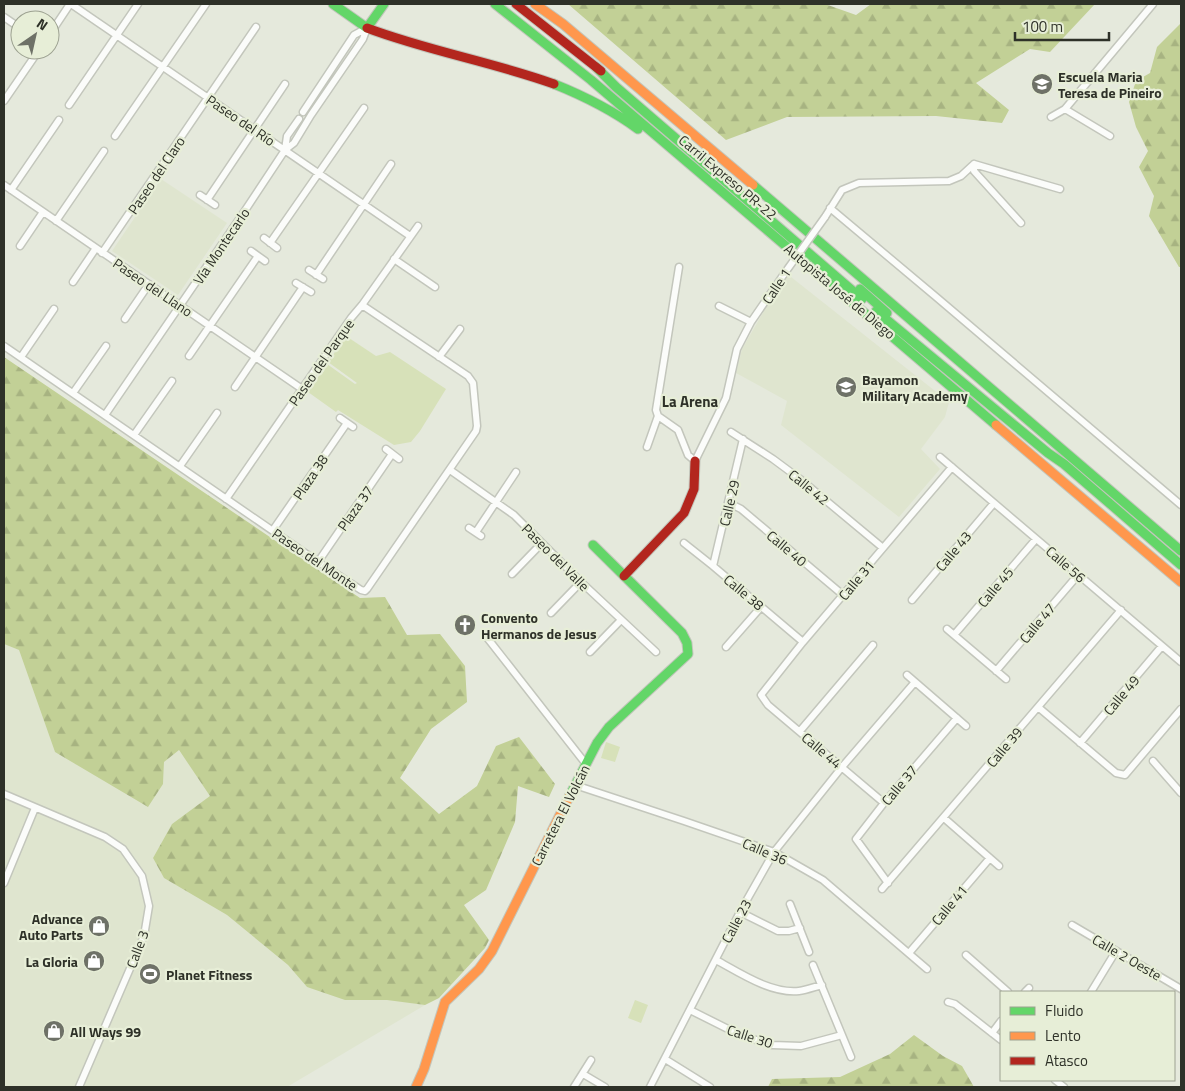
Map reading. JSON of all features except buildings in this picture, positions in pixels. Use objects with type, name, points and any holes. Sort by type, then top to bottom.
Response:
[{"type":"main road","points":[[333,4],[367,28],[394,38],[531,76],[588,98],[624,118],[687,170],[718,188]]},
{"type":"main road","points":[[367,28],[384,4]]},
{"type":"main road","name":"Autopista José de Diego","points":[[495,4],[591,80],[1181,582]]},
{"type":"main road","name":"Carril Expreso PR-22","points":[[516,4],[596,67],[658,124],[878,313],[1048,453],[1064,464],[1181,565]]},
{"type":"main road","name":"Autopista José de Diego","points":[[536,4],[563,24],[689,130],[1181,551]]},
{"type":"main road","points":[[624,576],[684,513],[694,489],[695,461]]},
{"type":"main road","name":"Carretera El Volcán","points":[[416,1087],[424,1070],[446,1002],[479,970],[492,951],[597,743],[609,727],[688,654],[687,643],[682,633],[593,545]]},
{"type":"street","points":[[60,20],[71,4]]},
{"type":"street","name":"Paseo del Río","points":[[71,4],[410,236]]},
{"type":"street","points":[[69,105],[138,4]]},
{"type":"street","points":[[114,136],[206,4]]},
{"type":"street","points":[[1051,117],[1065,109],[1154,4]]},
{"type":"street","name":"Paseo del Claro","points":[[102,253],[256,27]]},
{"type":"street","name":"Vía Montecarlo","points":[[285,150],[287,136],[354,35],[367,28]]},
{"type":"street","name":"Vía Montecarlo","points":[[105,415],[285,150],[294,143],[363,39],[367,28]]},
{"type":"street","points":[[4,101],[32,60]]},
{"type":"street","points":[[207,200],[285,84]]},
{"type":"street","points":[[270,243],[364,108]]},
{"type":"street","points":[[1065,109],[1110,136]]},
{"type":"street","points":[[11,190],[59,120]]},
{"type":"street","points":[[56,221],[104,151]]},
{"type":"street","points":[[1021,223],[974,170],[974,164],[1060,189]]},
{"type":"street","name":"Calle 1","points":[[695,461],[726,398],[737,349],[752,322],[842,190],[859,182],[949,181],[961,176],[974,164]]},
{"type":"street","points":[[316,275],[389,166],[395,174]]},
{"type":"street","name":"Paseo del Llano","points":[[4,185],[302,389]]},
{"type":"street","points":[[200,195],[215,205]]},
{"type":"street","points":[[830,208],[1181,505]]},
{"type":"street","points":[[20,246],[44,212]]},
{"type":"street","name":"Paseo del Parque","points":[[226,498],[351,318],[418,226]]},
{"type":"street","points":[[264,238],[277,248]]},
{"type":"street","points":[[73,282],[96,248]]},
{"type":"street","points":[[251,251],[264,261]]},
{"type":"street","points":[[189,356],[258,256]]},
{"type":"street","points":[[394,259],[435,287]]},
{"type":"street","points":[[679,267],[656,410],[658,416],[678,430],[688,455],[695,461]]},
{"type":"street","points":[[309,270],[323,279]]},
{"type":"street","points":[[296,283],[310,292]]},
{"type":"street","points":[[125,319],[148,284]]},
{"type":"street","points":[[235,387],[303,288]]},
{"type":"street","name":"Paseo del Monte","points":[[4,346],[318,562],[361,590],[365,590],[450,470],[476,431],[477,426],[472,383],[468,376],[362,305]]},
{"type":"street","points":[[719,306],[752,322]]},
{"type":"street","points":[[21,358],[54,310]]},
{"type":"street","points":[[439,357],[460,328]]},
{"type":"street","points":[[74,394],[106,346]]},
{"type":"street","points":[[134,435],[172,381]]},
{"type":"street","points":[[180,466],[217,412]]},
{"type":"street","points":[[647,447],[658,416]]},
{"type":"street","points":[[340,418],[353,427]]},
{"type":"street","name":"Plaza 38","points":[[273,530],[347,423]]},
{"type":"street","name":"Calle 42","points":[[731,432],[800,479],[883,548]]},
{"type":"street","name":"Calle 29","points":[[713,566],[743,440]]},
{"type":"street","points":[[386,449],[399,458]]},
{"type":"street","name":"Plaza 37","points":[[318,562],[392,454]]},
{"type":"street","name":"Calle 56","points":[[940,457],[1181,662]]},
{"type":"street","name":"Calle 31","points":[[761,695],[803,642],[952,467]]},
{"type":"street","name":"Paseo del Valle","points":[[450,470],[514,515],[581,582],[656,652]]},
{"type":"street","points":[[475,532],[516,472]]},
{"type":"street","name":"Calle 43","points":[[912,600],[994,502]]},
{"type":"street","name":"Calle 40","points":[[729,503],[741,509],[843,595]]},
{"type":"street","name":"Calle 45","points":[[954,636],[1036,539]]},
{"type":"street","points":[[512,574],[542,543]]},
{"type":"street","name":"Calle 38","points":[[684,543],[803,642]]},
{"type":"street","name":"Calle 47","points":[[996,671],[1078,575]]},
{"type":"street","points":[[551,613],[581,582]]},
{"type":"street","points":[[726,647],[761,607]]},
{"type":"street","name":"Calle 39","points":[[882,889],[1120,610]]},
{"type":"street","points":[[590,652],[621,620]]},
{"type":"street","points":[[947,629],[1006,679]]},
{"type":"street","points":[[726,633],[733,639]]},
{"type":"street","points":[[485,635],[586,764]]},
{"type":"street","points":[[800,731],[873,646]]},
{"type":"street","name":"Calle 49","points":[[1080,743],[1162,646]]},
{"type":"street","points":[[907,675],[966,726]]},
{"type":"street","name":"Calle 23","points":[[650,1087],[740,912],[774,852],[842,767],[915,682]]},
{"type":"street","name":"Calle 44","points":[[761,695],[768,704],[884,803]]},
{"type":"street","points":[[1038,707],[1116,773],[1125,775],[1181,709]]},
{"type":"street","name":"Calle 37","points":[[888,883],[856,839],[884,803],[957,718]]},
{"type":"street","points":[[1153,760],[1181,793]]},
{"type":"street","name":"Calle 36","points":[[575,785],[774,852],[823,880],[927,969]]},
{"type":"street","name":"Calle 3","points":[[4,794],[105,837],[123,849],[142,876],[149,906],[144,936],[79,1087]]},
{"type":"street","points":[[4,882],[35,808]]},
{"type":"street","points":[[944,818],[999,866]]},
{"type":"street","name":"Calle 41","points":[[909,953],[990,858]]},
{"type":"street","points":[[790,904],[809,952]]},
{"type":"street","points":[[740,912],[778,931],[789,932],[800,928]]},
{"type":"street","name":"Calle 2 Oeste","points":[[1072,925],[1181,989]]},
{"type":"street","points":[[1092,991],[1116,951]]},
{"type":"street","points":[[966,955],[1007,991]]},
{"type":"street","points":[[716,960],[764,985],[782,990],[799,991],[822,985]]},
{"type":"street","points":[[813,965],[851,1058]]},
{"type":"street","points":[[948,1002],[955,1004],[1000,1039]]},
{"type":"street","name":"Calle 30","points":[[690,1010],[740,1035],[772,1045],[801,1046],[842,1035]]},
{"type":"street","points":[[992,1033],[1000,1022]]},
{"type":"street","points":[[665,1059],[710,1087]]},
{"type":"street","points":[[574,1087],[591,1060]]},
{"type":"street","points":[[583,1074],[605,1087]]},
{"type":"shaded area","points":[[161,179],[227,223],[178,295],[112,251]]},
{"type":"shaded area","name":"Bayamon Military Academy","points":[[786,273],[949,402],[945,417],[921,449],[940,469],[899,517],[781,425],[787,401],[736,373],[742,349]]},
{"type":"shaded area","points":[[4,644],[19,650],[55,752],[163,784],[164,762],[178,749],[211,796],[172,824],[153,858],[164,878],[227,915],[288,965],[307,987],[425,1005],[287,1087],[4,1087]]},
{"type":"green space","points":[[568,4],[825,4],[856,15],[871,4],[1095,4],[1050,52],[1030,49],[976,83],[1009,110],[1002,123],[936,116],[787,117],[726,140]]},
{"type":"green space","points":[[1181,23],[1181,267],[1179,267],[1149,216],[1154,196],[1139,167],[1148,151],[1136,127],[1129,102],[1136,81],[1150,73],[1157,47]]},
{"type":"green space","points":[[346,336],[376,356],[390,352],[446,389],[411,442],[394,445],[338,410],[336,412],[308,392],[327,364],[355,384],[357,383],[328,362]]},
{"type":"green space","points":[[4,357],[360,598],[385,597],[407,635],[440,634],[465,666],[467,702],[431,729],[400,778],[439,814],[477,786],[496,746],[519,737],[555,784],[549,797],[518,786],[515,822],[486,890],[464,905],[489,940],[485,948],[439,998],[425,1005],[387,1000],[345,1000],[307,987],[288,965],[227,915],[164,878],[153,858],[172,824],[210,796],[179,750],[164,762],[163,784],[148,807],[55,752],[19,650],[4,644]]},
{"type":"green space","points":[[606,742],[620,747],[615,762],[601,758]]},
{"type":"green space","points":[[635,1000],[648,1005],[641,1023],[628,1018]]},
{"type":"green space","points":[[914,1035],[943,1056],[962,1066],[974,1087],[768,1087],[772,1079],[840,1077],[890,1054]]},
{"type":"traffic: fast","points":[[333,4],[367,28],[384,4]]},
{"type":"traffic: fast","points":[[495,4],[591,80],[996,425]]},
{"type":"traffic: fast","points":[[596,67],[616,87],[862,299]]},
{"type":"traffic: fast","points":[[554,84],[598,104],[638,129]]},
{"type":"traffic: fast","points":[[753,185],[1181,551]]},
{"type":"traffic: fast","points":[[860,289],[887,313]]},
{"type":"traffic: fast","points":[[876,311],[1048,453],[1064,464],[1181,565]]},
{"type":"traffic: fast","points":[[569,797],[597,743],[609,727],[688,654],[687,643],[682,633],[593,545]]},
{"type":"traffic: slow","points":[[535,4],[563,24],[753,185]]},
{"type":"traffic: slow","points":[[996,425],[1181,582]]},
{"type":"traffic: slow","points":[[416,1087],[424,1069],[445,1002],[479,969],[492,951],[569,797]]},
{"type":"traffic: jam","points":[[516,4],[601,71]]},
{"type":"traffic: jam","points":[[367,28],[554,84]]},
{"type":"traffic: jam","points":[[624,576],[684,513],[694,489],[695,461]]},
{"type":"place","name":"Escuela Maria Teresa de Pineiro","points":[[1042,84]]},
{"type":"place","name":"Bayamon Military Academy","points":[[846,387]]},
{"type":"place","name":"Convento Hermanos de Jesus","points":[[465,625]]},
{"type":"place","name":"Advance Auto Parts","points":[[99,926]]},
{"type":"place","name":"La Gloria","points":[[94,961]]},
{"type":"place","name":"Planet Fitness","points":[[150,974]]},
{"type":"place","name":"All Ways 99","points":[[54,1031]]},
{"type":"district","name":"La Arena","points":[[690,401]]}]
